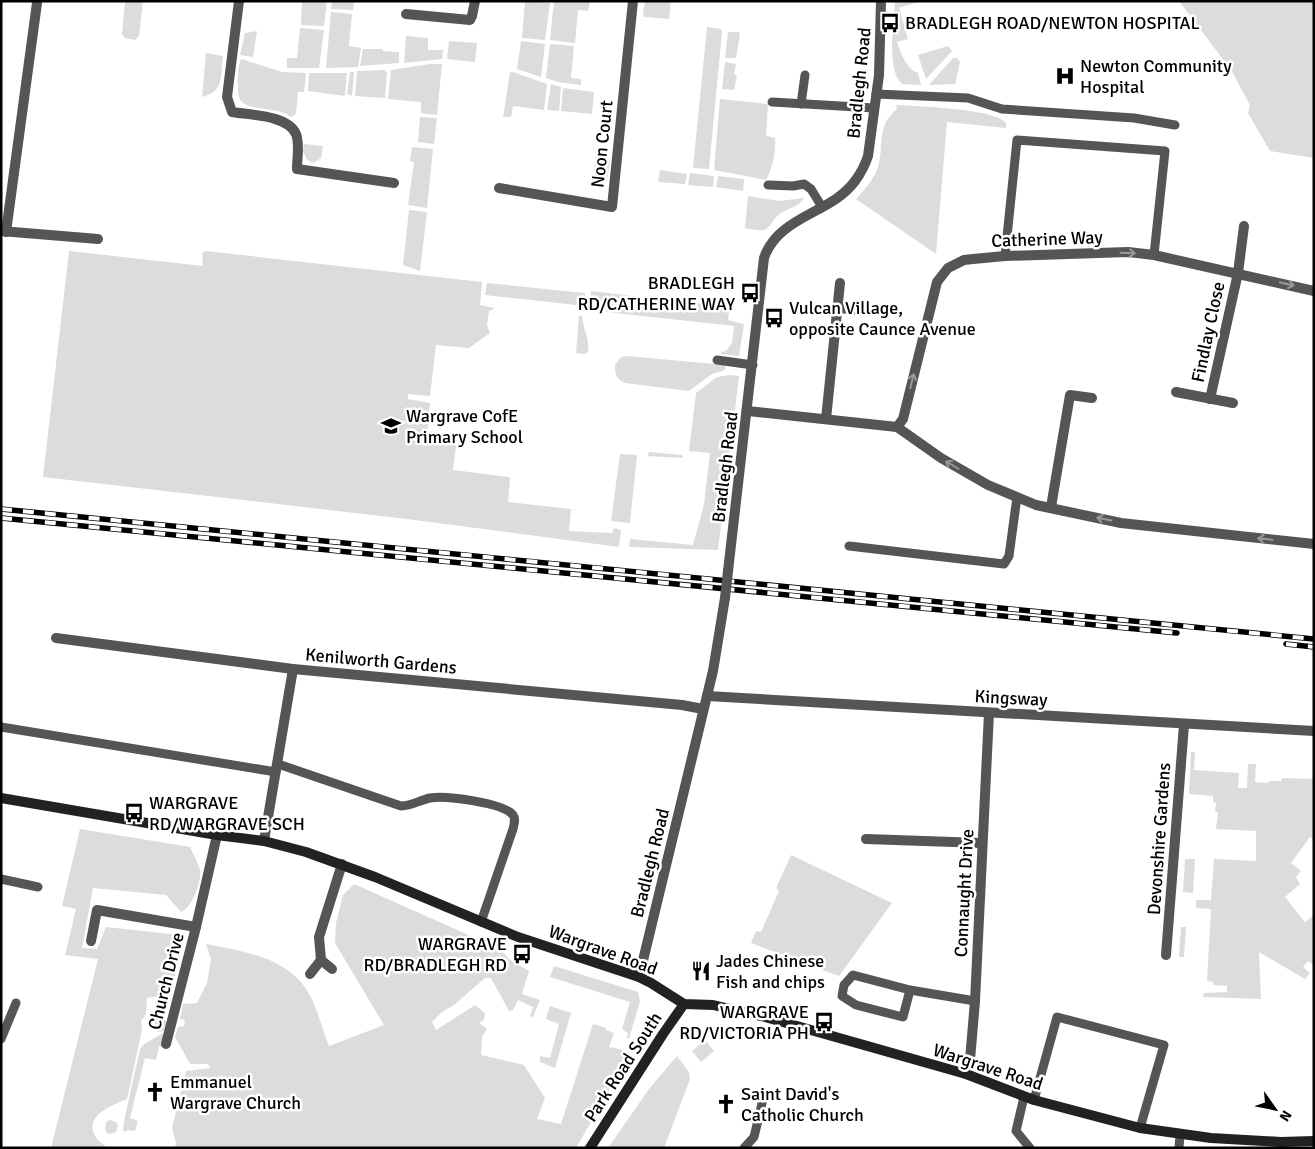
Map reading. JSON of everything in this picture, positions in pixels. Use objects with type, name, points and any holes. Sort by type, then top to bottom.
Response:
[{"type":"street","points":[[239,1],[227,97],[232,112],[278,119],[289,125],[296,133],[298,146],[296,169],[394,183]]},
{"type":"street","points":[[406,14],[470,20],[474,1]]},
{"type":"street","name":"Noon Court","points":[[499,188],[612,207],[634,1]]},
{"type":"street","name":"Bradlegh Road","points":[[638,976],[718,646],[748,411],[762,269],[768,248],[773,240],[787,227],[822,207],[850,187],[864,166],[868,156],[876,94],[882,25],[882,1]]},
{"type":"street","points":[[37,2],[4,231],[98,239]]},
{"type":"street","name":"Findlay Close","points":[[1210,399],[1238,273],[1244,226]]},
{"type":"street","name":"Catherine Way","points":[[896,426],[903,419],[937,282],[948,268],[964,260],[1004,256],[1128,252],[1154,255],[1314,290]]},
{"type":"street","points":[[826,419],[840,283]]},
{"type":"street","points":[[838,308],[874,311]]},
{"type":"street","name":"Findlay Close","points":[[1176,392],[1233,403]]},
{"type":"street","points":[[1051,508],[1070,395],[1092,398]]},
{"type":"street","points":[[748,411],[896,426],[940,458],[988,485],[1036,505],[1121,523],[1314,544]]},
{"type":"street","name":"Kenilworth Gardens","points":[[56,638],[293,669],[682,705],[703,709]]},
{"type":"street","points":[[264,841],[293,669]]},
{"type":"street","name":"Kingsway","points":[[707,696],[1314,731]]},
{"type":"street","name":"Connaught Drive","points":[[966,1074],[970,1060],[975,1001],[989,713]]},
{"type":"street","name":"Devonshire Gardens","points":[[1166,955],[1184,724]]},
{"type":"street","name":"Wargrave Road","points":[[1,798],[217,835],[264,841],[306,852],[342,864],[518,938],[638,976],[651,982],[684,1004],[713,1005],[765,1017],[966,1074],[1029,1098],[1140,1128],[1180,1135],[1281,1145],[1314,1141]]},
{"type":"street","name":"Church Drive","points":[[166,1044],[217,835]]},
{"type":"street","points":[[866,838],[982,843]]},
{"type":"street","points":[[310,974],[320,960],[318,937],[342,864]]},
{"type":"street","name":"Church Drive","points":[[91,941],[97,910],[196,927]]},
{"type":"street","points":[[320,960],[332,969]]},
{"type":"street","name":"Park Road South","points":[[590,1148],[684,1004]]},
{"type":"lane","points":[[801,104],[805,75]]},
{"type":"lane","points":[[876,94],[968,98],[1002,109],[1134,118],[1175,125]]},
{"type":"lane","points":[[772,102],[874,108]]},
{"type":"lane","points":[[1004,256],[1017,140],[1165,151],[1154,255]]},
{"type":"lane","points":[[768,185],[793,186],[804,184],[811,190],[822,207]]},
{"type":"lane","points":[[717,360],[753,365]]},
{"type":"lane","points":[[849,546],[1004,564],[1009,556],[1017,497]]},
{"type":"lane","points":[[1,728],[277,768],[401,806],[410,806],[432,798],[498,806],[513,815],[515,821],[481,922]]},
{"type":"lane","points":[[1,879],[38,887]]},
{"type":"lane","points":[[910,990],[903,1018],[856,1005],[842,996],[844,985],[853,975],[910,990],[975,1001]]},
{"type":"lane","points":[[1,1038],[16,1003]]},
{"type":"lane","points":[[1030,1148],[1016,1131],[1057,1017],[1164,1045],[1140,1128]]},
{"type":"lane","points":[[744,1148],[754,1137],[764,1095]]},
{"type":"lane","points":[[1179,1148],[1180,1135]]},
{"type":"shaded area","points":[[125,1],[143,1],[139,36],[135,40],[125,38],[122,34]]},
{"type":"shaded area","points":[[302,1],[327,1],[324,26],[301,25]]},
{"type":"shaded area","points":[[332,1],[354,1],[353,10],[331,9]]},
{"type":"shaded area","points":[[525,1],[550,3],[545,40],[522,38]]},
{"type":"shaded area","points":[[554,1],[590,1],[588,11],[578,10],[575,43],[550,40]]},
{"type":"shaded area","points":[[645,1],[671,1],[669,19],[644,17]]},
{"type":"shaded area","points":[[895,1],[920,1],[899,8],[908,39],[897,42],[907,64],[918,73],[921,85],[902,84],[894,68],[892,45]]},
{"type":"shaded area","points":[[1179,1],[1314,1],[1314,158],[1270,151],[1248,113],[1250,105],[1231,70]]},
{"type":"shaded area","points":[[331,12],[352,14],[349,46],[361,48],[358,67],[326,68]]},
{"type":"shaded area","points":[[707,27],[721,29],[722,32],[709,169],[693,168]]},
{"type":"shaded area","points":[[300,28],[324,30],[319,68],[287,68],[287,58],[297,58]]},
{"type":"shaded area","points":[[257,31],[253,57],[240,55],[245,33]]},
{"type":"shaded area","points":[[728,32],[739,32],[740,34],[736,58],[725,58]]},
{"type":"shaded area","points":[[406,36],[428,38],[428,50],[443,50],[442,59],[404,63]]},
{"type":"shaded area","points":[[449,41],[477,43],[475,62],[447,59]]},
{"type":"shaded area","points":[[521,41],[545,44],[541,77],[517,69]]},
{"type":"shaded area","points":[[550,44],[574,46],[571,78],[581,79],[581,85],[558,82],[546,78]]},
{"type":"shaded area","points":[[948,46],[952,51],[926,79],[918,55]]},
{"type":"shaded area","points":[[363,49],[383,49],[382,51],[399,52],[399,63],[360,66]]},
{"type":"shaded area","points":[[206,53],[223,56],[218,87],[215,91],[202,97]]},
{"type":"shaded area","points":[[953,58],[957,58],[960,62],[955,84],[929,85]]},
{"type":"shaded area","points":[[241,59],[282,72],[306,73],[304,92],[298,92],[296,114],[291,117],[279,111],[253,107],[242,102],[238,95],[238,69]]},
{"type":"shaded area","points":[[725,62],[736,64],[734,74],[737,76],[734,90],[722,89]]},
{"type":"shaded area","points":[[442,64],[437,115],[421,113],[421,102],[388,99],[391,70]]},
{"type":"shaded area","points":[[384,70],[387,72],[385,98],[355,96],[357,71]]},
{"type":"shaded area","points":[[350,72],[354,72],[352,96],[347,94]]},
{"type":"shaded area","points":[[510,72],[547,84],[544,110],[513,106],[511,117],[503,117]]},
{"type":"shaded area","points":[[309,73],[347,73],[345,96],[308,91]]},
{"type":"shaded area","points":[[551,84],[561,87],[559,111],[547,110]]},
{"type":"shaded area","points":[[563,88],[594,92],[592,114],[561,111]]},
{"type":"shaded area","points":[[720,99],[768,104],[766,136],[775,138],[775,143],[772,165],[766,180],[714,170]]},
{"type":"shaded area","points":[[896,105],[969,111],[996,117],[1006,124],[1006,128],[947,122],[936,254],[856,199],[869,184],[878,167],[883,129],[890,116],[897,109]]},
{"type":"shaded area","points":[[420,117],[437,118],[434,144],[418,142]]},
{"type":"shaded area","points":[[304,144],[323,146],[321,158],[313,163],[307,160],[303,151]]},
{"type":"shaded area","points":[[412,147],[433,149],[427,208],[408,205],[414,162],[410,161]]},
{"type":"shaded area","points":[[596,150],[604,153],[610,161],[607,180],[602,188],[596,187],[593,183]]},
{"type":"shaded area","points":[[660,170],[687,174],[685,184],[658,182]]},
{"type":"shaded area","points":[[690,173],[714,176],[713,187],[688,185]]},
{"type":"shaded area","points":[[718,176],[744,179],[743,191],[716,187]]},
{"type":"shaded area","points":[[748,196],[779,201],[804,198],[797,205],[779,215],[766,229],[760,230],[745,228]]},
{"type":"shaded area","points":[[409,210],[427,212],[420,271],[403,265]]},
{"type":"shaded area","name":"Wargrave CofE Primary School","points":[[69,251],[203,266],[202,253],[206,251],[482,282],[480,305],[494,308],[489,311],[487,325],[490,333],[469,348],[436,345],[430,396],[408,394],[408,399],[430,403],[427,437],[457,439],[453,470],[509,477],[508,502],[571,509],[569,531],[612,533],[614,528],[621,530],[619,547],[407,519],[43,477]]},
{"type":"shaded area","points":[[487,283],[585,293],[585,306],[485,295]]},
{"type":"shaded area","points":[[591,291],[721,306],[729,313],[728,320],[744,324],[739,356],[721,354],[732,343],[734,326],[606,312],[607,308],[589,305]]},
{"type":"shaded area","points":[[579,316],[582,316],[588,343],[588,352],[584,354],[576,353]]},
{"type":"shaded area","points":[[621,357],[725,365],[725,370],[712,374],[689,391],[625,383],[617,376],[615,365]]},
{"type":"shaded area","points":[[739,376],[718,550],[629,547],[630,539],[693,545],[704,504],[710,453],[689,451],[696,393],[717,377]]},
{"type":"shaded area","points":[[649,452],[682,455],[683,458],[648,456]]},
{"type":"shaded area","points":[[620,454],[637,455],[630,523],[611,521]]},
{"type":"shaded area","points":[[1191,752],[1195,752],[1194,770],[1239,773],[1238,788],[1247,788],[1248,764],[1256,764],[1255,782],[1268,783],[1269,781],[1281,781],[1282,778],[1314,779],[1314,840],[1310,837],[1291,863],[1301,871],[1296,877],[1300,884],[1285,897],[1305,922],[1314,915],[1314,965],[1308,961],[1303,967],[1310,973],[1305,979],[1259,952],[1261,999],[1203,997],[1204,993],[1227,992],[1227,986],[1213,985],[1213,982],[1207,981],[1211,909],[1196,908],[1196,900],[1211,900],[1214,859],[1256,861],[1256,831],[1216,829],[1218,812],[1215,812],[1216,803],[1213,802],[1213,796],[1189,794]]},
{"type":"shaded area","points":[[80,829],[190,847],[198,864],[200,875],[198,887],[189,906],[181,912],[166,895],[93,888],[82,948],[97,949],[106,927],[180,935],[183,944],[170,994],[147,998],[146,1014],[141,1021],[142,1030],[127,1099],[102,1111],[94,1121],[94,1134],[108,1148],[51,1148],[98,959],[65,955],[76,909],[62,906]]},
{"type":"shaded area","points":[[791,855],[892,903],[839,976],[751,943],[756,931],[761,932],[779,891],[776,888]]},
{"type":"shaded area","points":[[1185,859],[1195,859],[1193,893],[1183,892]]},
{"type":"shaded area","points":[[354,884],[500,949],[509,959],[529,971],[522,994],[540,1000],[533,1017],[530,1016],[533,1007],[518,1000],[513,1010],[509,1011],[491,978],[485,978],[432,1022],[436,1030],[475,1005],[485,1013],[484,1020],[479,1023],[487,1029],[482,1037],[481,1055],[524,1065],[545,1098],[537,1119],[561,1124],[593,1024],[614,1033],[609,1047],[623,1050],[622,1054],[632,1050],[576,1148],[175,1148],[176,1143],[172,1128],[186,1071],[210,1068],[208,1064],[190,1064],[175,1037],[178,1027],[184,1026],[185,1020],[180,1019],[183,1004],[197,1003],[207,983],[211,959],[206,944],[249,953],[276,963],[299,980],[308,992],[317,1011],[329,1046],[384,1025],[335,943],[336,923],[343,895]]},
{"type":"shaded area","points":[[1181,927],[1186,927],[1184,957],[1179,957]]},
{"type":"shaded area","points":[[554,966],[638,992],[640,1001],[629,1039],[627,1038],[628,1033],[622,1029],[630,1002],[550,977]]},
{"type":"shaded area","points":[[550,1006],[571,1013],[555,1068],[540,1062],[540,1056],[550,1058],[559,1024],[546,1019]]},
{"type":"shaded area","points":[[157,1019],[167,1022],[165,1031],[158,1032],[155,1029],[154,1022]]},
{"type":"shaded area","points":[[165,1032],[162,1047],[159,1046],[156,1060],[145,1058],[130,1118],[138,1121],[135,1131],[128,1130],[125,1132],[123,1130],[124,1121],[140,1049],[144,1044]]},
{"type":"shaded area","points":[[705,1040],[714,1051],[701,1062],[692,1051]]},
{"type":"shaded area","points":[[677,1056],[689,1072],[690,1079],[664,1148],[608,1148],[649,1089]]},
{"type":"shaded area","points":[[110,1120],[116,1122],[118,1126],[116,1132],[111,1134],[107,1133],[105,1129],[106,1122]]},
{"type":"railway","points":[[1,509],[1314,639]]},
{"type":"railway","points":[[1,518],[1177,633]]},
{"type":"railway","points":[[1286,644],[1314,647]]},
{"type":"place","name":"BRADLEGH ROAD/NEWTON HOSPITAL","points":[[890,23]]},
{"type":"place","name":"Newton Community Hospital","points":[[1065,76]]},
{"type":"place","name":"BRADLEGH RD/CATHERINE WAY","points":[[750,293]]},
{"type":"place","name":"Vulcan Village, opposite Caunce Avenue","points":[[774,318]]},
{"type":"place","name":"Wargrave CofE Primary School","points":[[391,426]]},
{"type":"place","name":"WARGRAVE RD/WARGRAVE SCH","points":[[134,813]]},
{"type":"place","name":"WARGRAVE RD/BRADLEGH RD","points":[[522,954]]},
{"type":"place","name":"Jades Chinese Fish and chips","points":[[701,971]]},
{"type":"place","name":"WARGRAVE RD/VICTORIA PH","points":[[824,1022]]},
{"type":"place","name":"Emmanuel Wargrave Church","points":[[155,1092]]},
{"type":"place","name":"Saint David's Catholic Church","points":[[726,1104]]}]
